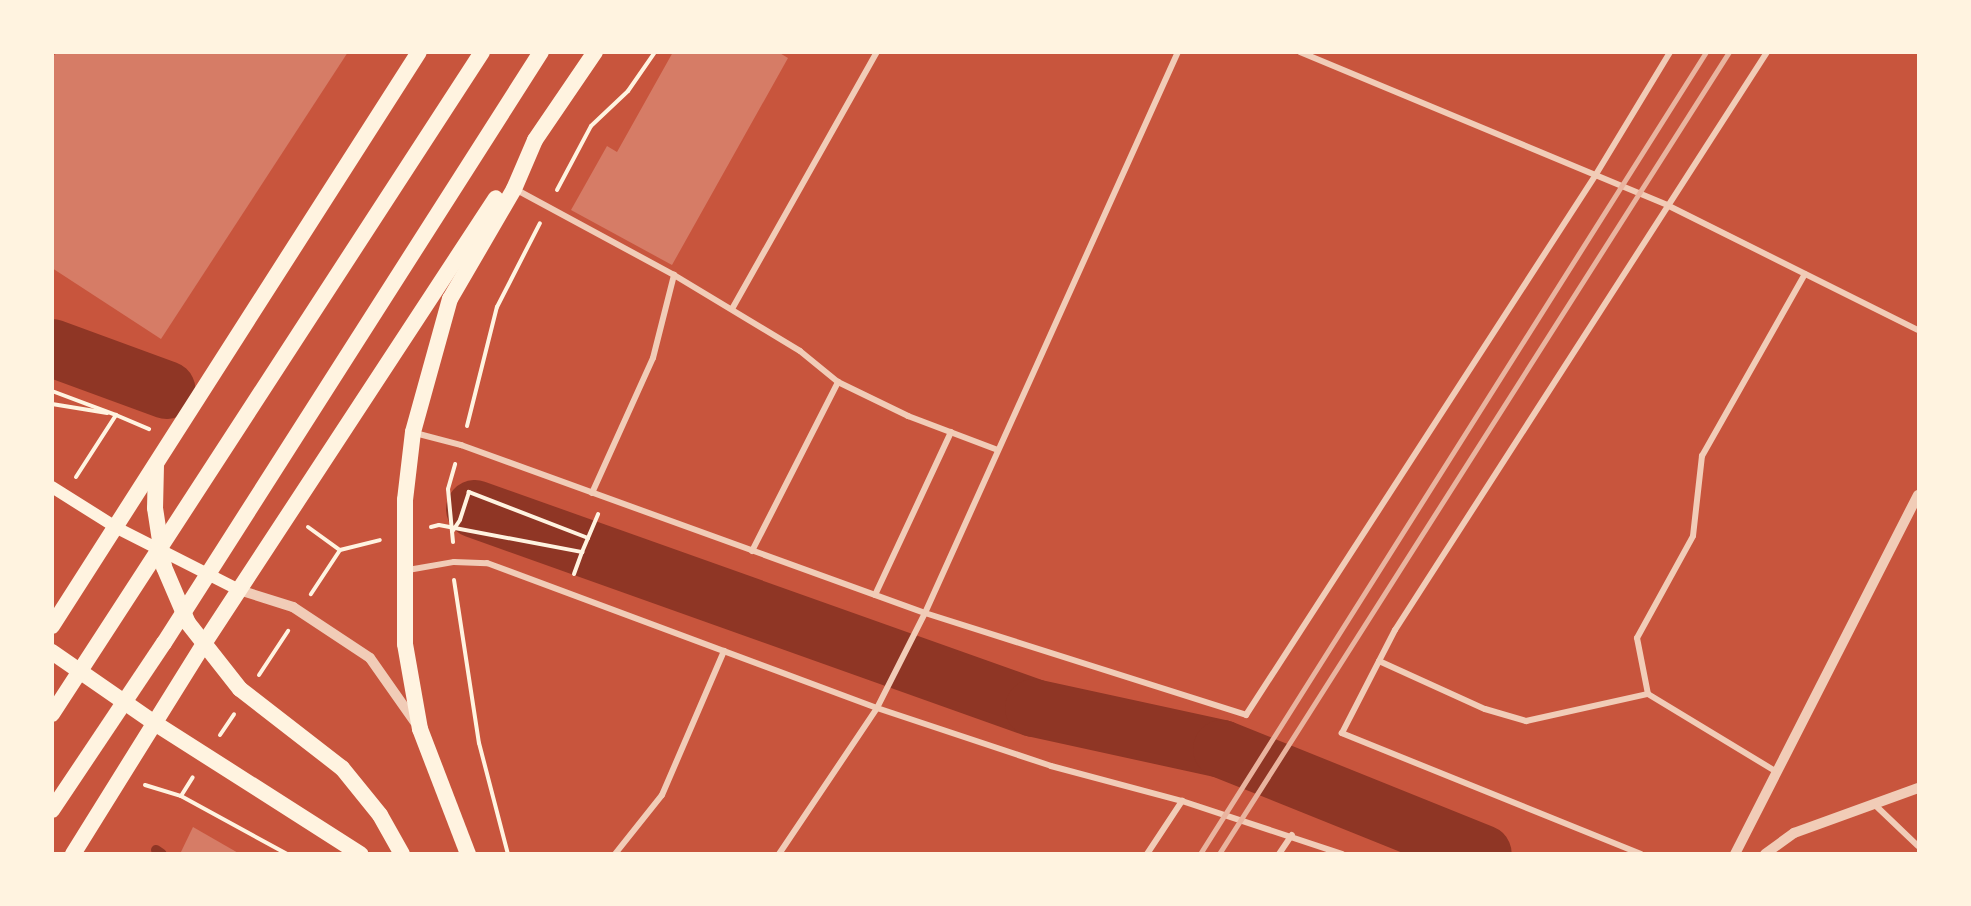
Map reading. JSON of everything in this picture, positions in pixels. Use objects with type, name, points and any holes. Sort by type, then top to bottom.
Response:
[{"type":"highway","points":[[52,626],[117,528],[419,52]]},
{"type":"highway","points":[[52,714],[122,612],[482,52]]},
{"type":"highway","points":[[52,810],[164,644],[541,52]]},
{"type":"highway","points":[[72,854],[203,645],[595,52]]},
{"type":"highway","points":[[468,854],[420,729],[405,644],[405,500],[413,432],[450,300],[514,189],[535,140]]},
{"type":"highway","points":[[156,464],[154,508],[162,552],[188,623],[203,645],[240,689],[342,768],[380,815],[402,854]]},
{"type":"highway","points":[[52,652],[153,722],[360,854]]},
{"type":"main road","points":[[52,487],[117,528],[239,590]]},
{"type":"street","points":[[732,309],[877,52]]},
{"type":"street","points":[[779,854],[877,708],[925,613],[1178,52]]},
{"type":"street","points":[[1300,52],[1667,205],[1918,330]]},
{"type":"street","points":[[413,432],[592,493],[925,613],[1246,715],[1595,176],[1670,52]]},
{"type":"street","points":[[1641,854],[1342,733],[1395,630],[1767,52]]},
{"type":"street","points":[[514,189],[674,275],[732,309],[800,351],[838,382],[951,432],[998,450]]},
{"type":"street","points":[[1648,694],[1637,638],[1693,536],[1702,456],[1805,274]]},
{"type":"street","points":[[592,493],[652,358],[674,275]]},
{"type":"street","points":[[752,551],[838,382]]},
{"type":"street","points":[[875,595],[951,432]]},
{"type":"street","points":[[1736,854],[1918,495]]},
{"type":"street","points":[[406,570],[454,562],[487,563],[877,708],[1051,766],[1182,801],[1292,835],[1342,854]]},
{"type":"street","points":[[239,590],[293,607],[370,658],[420,729]]},
{"type":"street","points":[[615,854],[662,795],[724,651]]},
{"type":"street","points":[[1379,661],[1485,709],[1526,721],[1648,694],[1777,772]]},
{"type":"street","points":[[1765,854],[1794,833],[1918,788]]},
{"type":"street","points":[[1147,854],[1182,801]]},
{"type":"street","points":[[1874,804],[1918,846]]},
{"type":"street","points":[[1279,854],[1292,835]]},
{"type":"path","points":[[466,429],[497,307],[591,126],[628,91],[655,52]]},
{"type":"path","points":[[52,391],[116,415],[52,404]]},
{"type":"path","points":[[453,544],[448,489],[456,460]]},
{"type":"path","points":[[452,532],[460,520],[469,492],[588,538]]},
{"type":"path","points":[[574,574],[597,517]]},
{"type":"path","points":[[428,528],[439,525],[582,552]]},
{"type":"path","points":[[340,550],[384,539]]},
{"type":"path","points":[[454,579],[479,743],[508,854]]},
{"type":"path","points":[[181,796],[287,854]]},
{"type":"building","points":[[58,52],[348,52],[161,339],[52,268],[52,57]]},
{"type":"building","points":[[673,52],[778,52],[788,58],[672,265],[571,210],[607,146],[617,152]]},
{"type":"building","points":[[193,827],[240,854],[180,854]]},
{"type":"waterway","points":[[52,348],[167,390]]},
{"type":"waterway","points":[[475,509],[1034,708],[1222,749],[1483,854]]},
{"type":"waterway","points":[[156,850],[162,854]]},
{"type":"railway","points":[[1200,854],[1706,52]]},
{"type":"railway","points":[[1219,854],[1729,52]]}]
